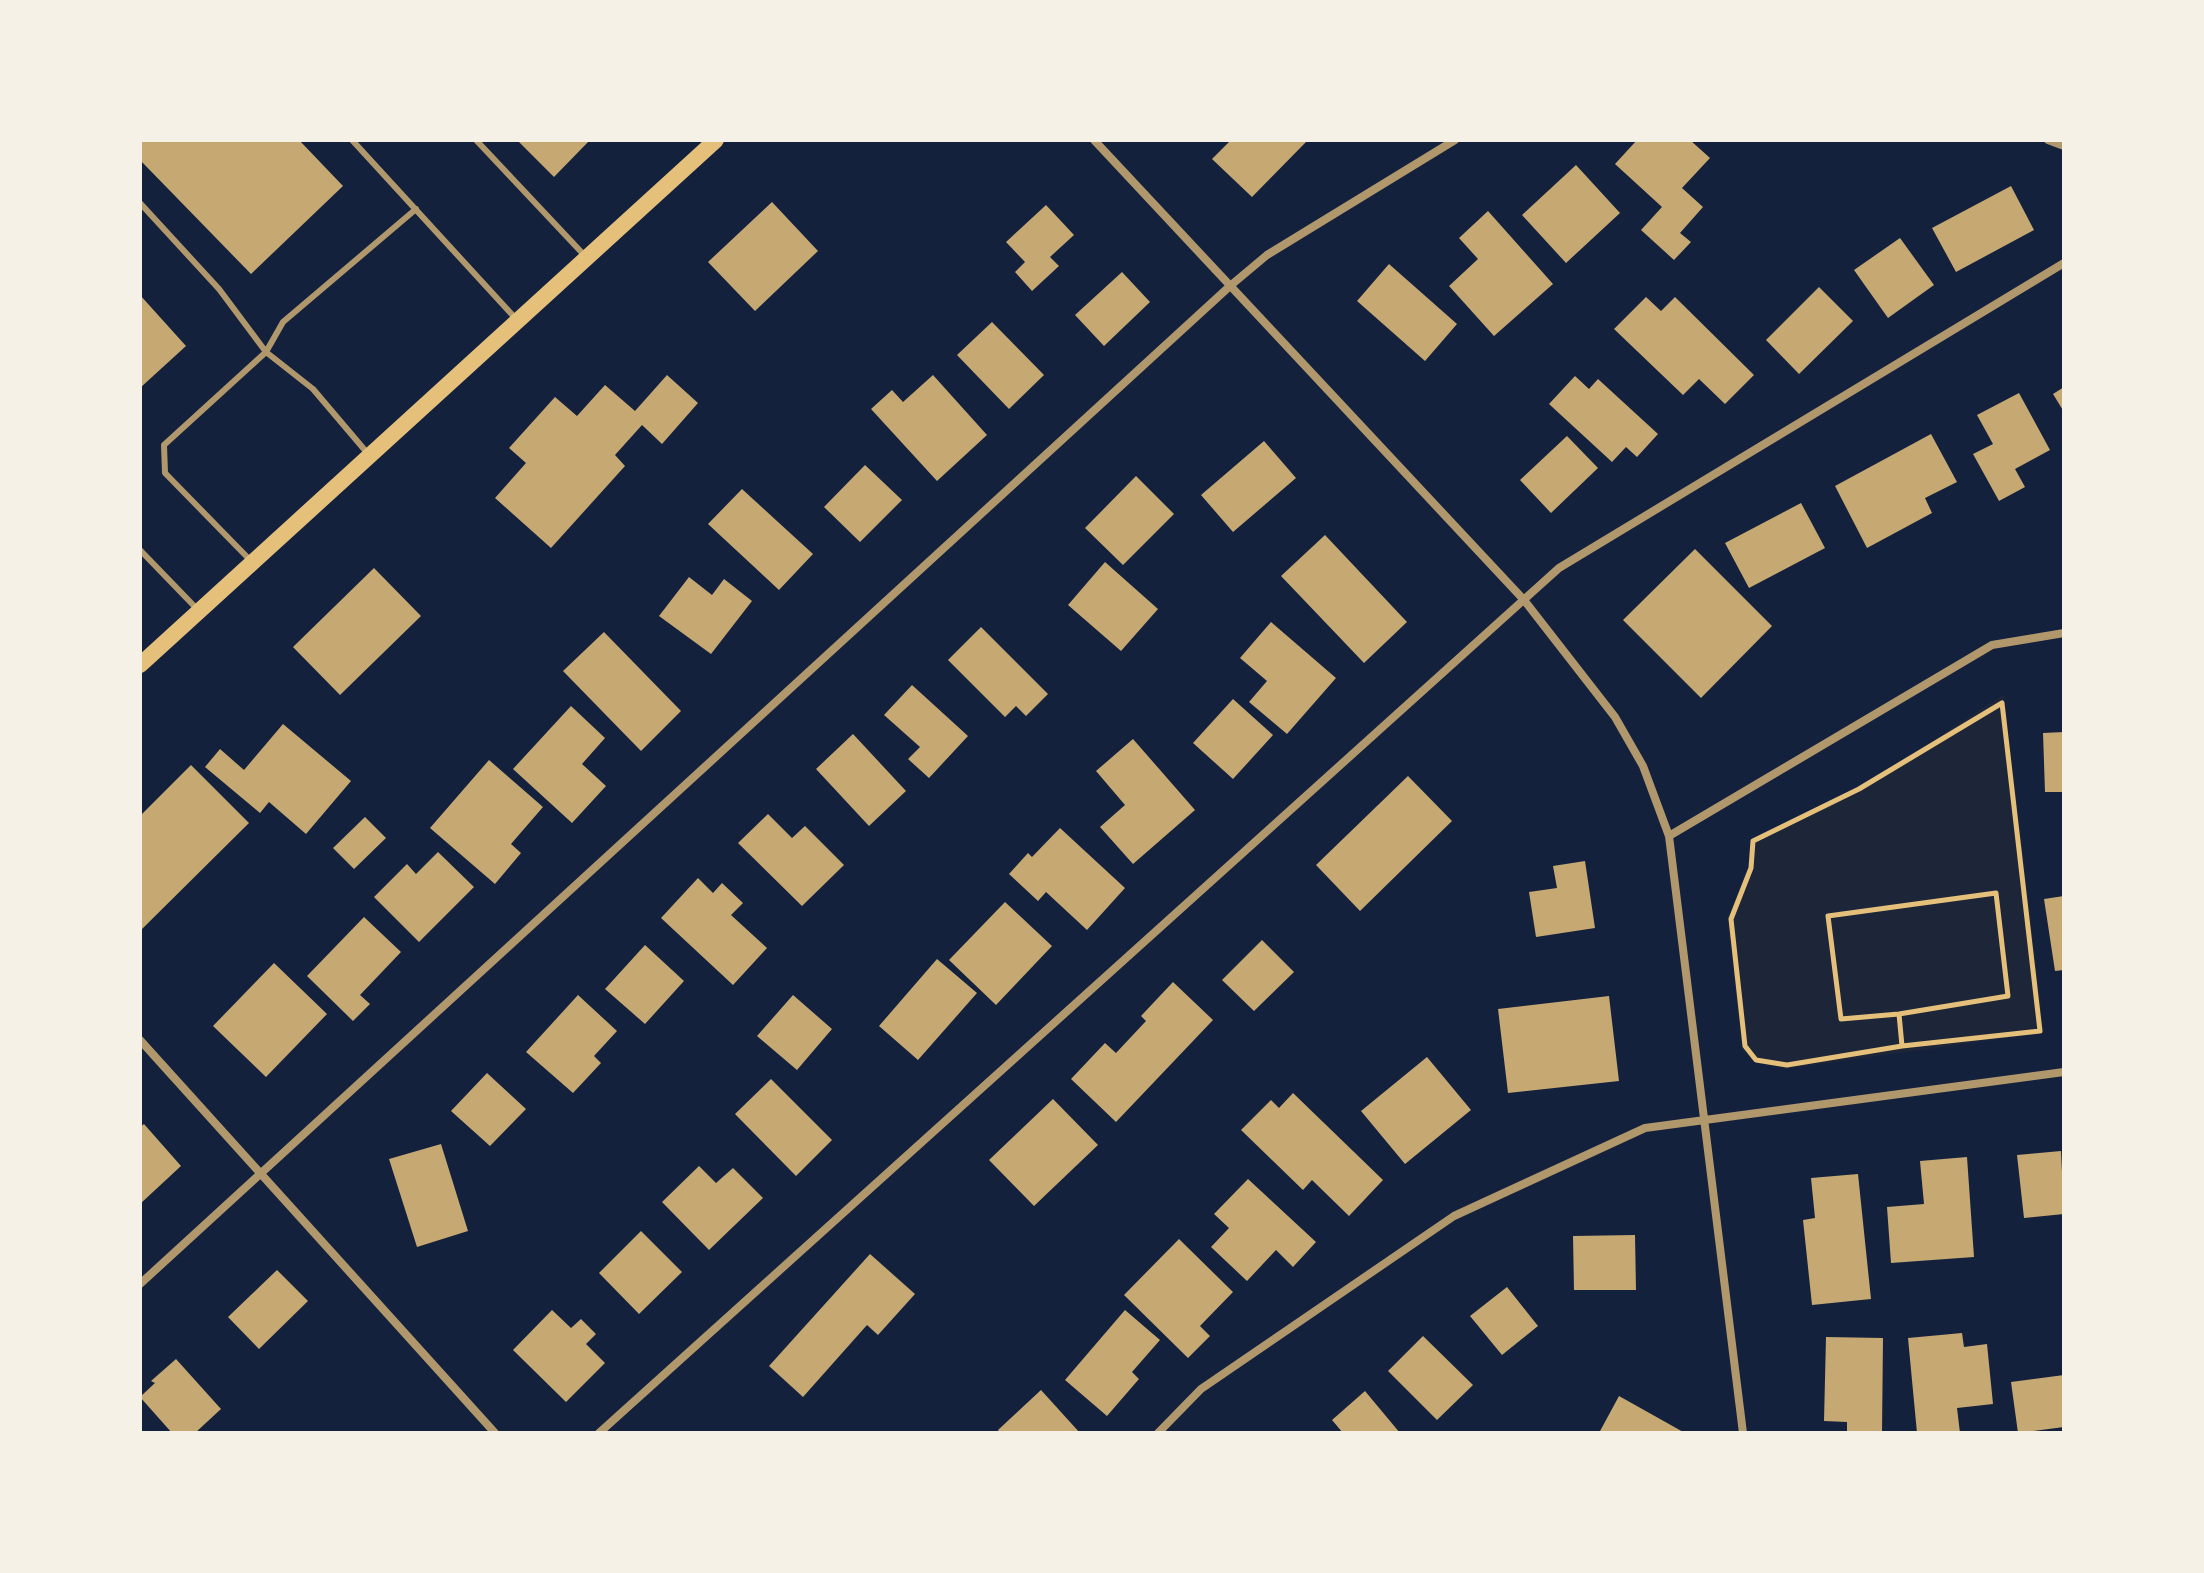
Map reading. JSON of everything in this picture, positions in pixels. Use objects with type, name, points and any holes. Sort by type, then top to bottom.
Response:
[{"type":"main road","points":[[140,665],[716,140]]},
{"type":"street","points":[[1094,140],[1524,600],[1615,717],[1643,766],[1669,836],[1743,1433]]},
{"type":"street","points":[[140,1284],[1230,286],[1267,255],[1455,140]]},
{"type":"street","points":[[2048,140],[2064,146]]},
{"type":"street","points":[[599,1433],[1559,568],[2064,263]]},
{"type":"street","points":[[1669,836],[1992,645],[2064,633]]},
{"type":"street","points":[[140,1040],[495,1433]]},
{"type":"street","points":[[1158,1433],[1201,1389],[1454,1216],[1645,1128],[2064,1072]]},
{"type":"lane","points":[[352,140],[517,320]]},
{"type":"lane","points":[[476,140],[586,257]]},
{"type":"lane","points":[[140,203],[219,289],[266,352],[313,389],[369,455]]},
{"type":"lane","points":[[252,562],[165,473],[164,445],[266,352],[283,322],[416,209]]},
{"type":"lane","points":[[140,550],[199,611]]},
{"type":"path","points":[[2002,703],[2040,1031],[1902,1046],[1787,1065],[1756,1060],[1745,1046],[1731,919],[1751,868],[1753,841],[1859,789],[2002,703]]},
{"type":"path","points":[[1996,893],[2008,996],[1899,1014],[1841,1019],[1828,916],[1996,893]]},
{"type":"path","points":[[1899,1014],[1902,1046]]},
{"type":"shaded area","points":[[2004,694],[2044,1033],[1785,1069],[1753,1061],[1742,1049],[1727,918],[1749,867],[1753,841],[1859,789]]},
{"type":"building","points":[[140,140],[299,140],[343,186],[251,274],[140,160]]},
{"type":"building","points":[[517,140],[590,140],[554,177]]},
{"type":"building","points":[[1231,140],[1306,142],[1252,197],[1212,159]]},
{"type":"building","points":[[1637,140],[1690,140],[1710,158],[1682,188],[1703,207],[1680,233],[1691,242],[1674,260],[1641,230],[1662,207],[1615,164]]},
{"type":"building","points":[[1576,165],[1620,213],[1566,263],[1522,215]]},
{"type":"building","points":[[2011,186],[2034,230],[1956,272],[1932,228]]},
{"type":"building","points":[[772,202],[818,251],[755,311],[708,262]]},
{"type":"building","points":[[1046,205],[1074,235],[1050,257],[1059,266],[1032,291],[1015,272],[1025,262],[1006,242]]},
{"type":"building","points":[[1488,211],[1553,284],[1494,336],[1449,286],[1478,259],[1459,238]]},
{"type":"building","points":[[1900,238],[1934,285],[1888,318],[1854,270]]},
{"type":"building","points":[[1389,264],[1457,324],[1425,361],[1357,301]]},
{"type":"building","points":[[1122,272],[1150,302],[1104,346],[1075,315]]},
{"type":"building","points":[[1819,287],[1853,321],[1799,374],[1766,340]]},
{"type":"building","points":[[140,295],[186,346],[140,388]]},
{"type":"building","points":[[1646,297],[1661,311],[1675,297],[1754,375],[1725,404],[1699,379],[1683,395],[1614,329]]},
{"type":"building","points":[[992,322],[1044,375],[1009,409],[957,355]]},
{"type":"building","points":[[667,375],[698,403],[662,444],[642,425],[615,455],[625,466],[551,548],[495,498],[526,463],[509,448],[555,397],[577,416],[605,385],[635,411]]},
{"type":"building","points":[[933,375],[987,435],[937,481],[871,409],[892,390],[903,402]]},
{"type":"building","points":[[1575,376],[1589,389],[1598,379],[1658,434],[1637,457],[1626,447],[1612,462],[1549,404]]},
{"type":"building","points":[[2064,387],[2064,412],[2053,394]]},
{"type":"building","points":[[2019,393],[2050,450],[2015,469],[2025,487],[1999,501],[1973,454],[1993,444],[1977,415]]},
{"type":"building","points":[[1931,434],[1957,482],[1925,498],[1932,513],[1867,548],[1835,486]]},
{"type":"building","points":[[1567,436],[1598,468],[1551,513],[1520,480]]},
{"type":"building","points":[[1264,441],[1296,478],[1233,532],[1201,495]]},
{"type":"building","points":[[865,465],[902,500],[860,542],[824,507]]},
{"type":"building","points":[[1136,476],[1174,514],[1123,565],[1085,528]]},
{"type":"building","points":[[742,489],[813,554],[779,590],[708,524]]},
{"type":"building","points":[[1801,503],[1825,548],[1749,588],[1725,543]]},
{"type":"building","points":[[1325,535],[1407,622],[1364,663],[1281,576]]},
{"type":"building","points":[[1695,549],[1772,626],[1701,698],[1623,620]]},
{"type":"building","points":[[1105,562],[1158,609],[1121,651],[1068,605]]},
{"type":"building","points":[[374,568],[421,616],[340,695],[293,647]]},
{"type":"building","points":[[689,577],[712,595],[724,579],[752,601],[711,654],[659,616]]},
{"type":"building","points":[[1271,622],[1336,678],[1287,734],[1249,702],[1267,681],[1240,658]]},
{"type":"building","points":[[981,627],[1048,694],[1026,716],[1016,706],[1005,717],[948,660]]},
{"type":"building","points":[[604,632],[681,711],[641,751],[563,671]]},
{"type":"building","points":[[912,685],[968,736],[929,778],[908,759],[920,747],[884,715]]},
{"type":"building","points":[[1233,699],[1273,735],[1233,779],[1193,743]]},
{"type":"building","points":[[571,706],[605,738],[582,764],[606,786],[572,823],[513,769]]},
{"type":"building","points":[[283,724],[351,781],[306,834],[269,802],[260,813],[205,767],[220,749],[244,770]]},
{"type":"building","points":[[2064,732],[2064,792],[2045,792],[2043,733]]},
{"type":"building","points":[[853,734],[906,791],[869,826],[816,769]]},
{"type":"building","points":[[1133,739],[1195,810],[1133,864],[1100,827],[1125,805],[1096,771]]},
{"type":"building","points":[[489,760],[543,807],[511,844],[521,853],[495,884],[430,828]]},
{"type":"building","points":[[191,765],[249,823],[140,931],[140,816]]},
{"type":"building","points":[[1408,776],[1452,821],[1360,911],[1316,865]]},
{"type":"building","points":[[768,814],[792,838],[805,826],[844,865],[802,906],[738,843]]},
{"type":"building","points":[[365,817],[386,838],[354,869],[333,848]]},
{"type":"building","points":[[1060,828],[1125,888],[1087,930],[1046,892],[1038,901],[1009,874],[1028,853],[1032,857]]},
{"type":"building","points":[[438,852],[474,887],[419,942],[374,897],[407,864],[416,874]]},
{"type":"building","points":[[1585,861],[1595,928],[1536,937],[1529,892],[1557,888],[1553,866]]},
{"type":"building","points":[[698,878],[713,893],[722,883],[743,903],[731,915],[767,948],[733,985],[661,918]]},
{"type":"building","points":[[2064,896],[2064,970],[2055,971],[2044,899]]},
{"type":"building","points":[[1005,902],[1052,946],[996,1005],[949,960]]},
{"type":"building","points":[[364,917],[401,952],[360,995],[370,1004],[353,1021],[307,976]]},
{"type":"building","points":[[1262,940],[1294,972],[1254,1011],[1222,980]]},
{"type":"building","points":[[645,945],[684,981],[645,1024],[605,989]]},
{"type":"building","points":[[937,959],[977,993],[918,1060],[879,1026]]},
{"type":"building","points":[[274,963],[327,1014],[266,1077],[213,1026]]},
{"type":"building","points":[[1173,982],[1213,1020],[1116,1122],[1071,1079],[1105,1043],[1116,1053],[1146,1021],[1141,1016]]},
{"type":"building","points":[[578,995],[617,1031],[594,1056],[601,1063],[573,1093],[526,1052]]},
{"type":"building","points":[[793,995],[832,1029],[797,1070],[757,1036]]},
{"type":"building","points":[[1609,996],[1619,1081],[1508,1093],[1498,1009]]},
{"type":"building","points":[[1427,1057],[1471,1110],[1405,1164],[1361,1111]]},
{"type":"building","points":[[487,1073],[526,1109],[490,1146],[451,1111]]},
{"type":"building","points":[[771,1079],[832,1140],[796,1176],[735,1114]]},
{"type":"building","points":[[1293,1093],[1383,1180],[1349,1216],[1312,1180],[1303,1190],[1241,1130],[1271,1100],[1279,1108]]},
{"type":"building","points":[[1053,1099],[1098,1145],[1034,1206],[989,1160]]},
{"type":"building","points":[[144,1124],[181,1166],[140,1204],[140,1127]]},
{"type":"building","points":[[441,1144],[468,1231],[417,1247],[389,1159]]},
{"type":"building","points":[[2061,1151],[2064,1214],[2024,1218],[2017,1155]]},
{"type":"building","points":[[1967,1157],[1974,1257],[1891,1263],[1887,1207],[1924,1204],[1920,1161]]},
{"type":"building","points":[[699,1166],[716,1183],[733,1168],[763,1198],[709,1250],[662,1202]]},
{"type":"building","points":[[1858,1174],[1871,1299],[1812,1305],[1803,1220],[1815,1218],[1811,1178]]},
{"type":"building","points":[[1248,1179],[1316,1242],[1293,1267],[1276,1250],[1247,1281],[1211,1247],[1229,1228],[1214,1214]]},
{"type":"building","points":[[641,1231],[682,1272],[639,1314],[599,1273]]},
{"type":"building","points":[[1635,1235],[1636,1290],[1574,1290],[1573,1236]]},
{"type":"building","points":[[1179,1239],[1233,1292],[1200,1326],[1210,1336],[1188,1358],[1124,1295]]},
{"type":"building","points":[[870,1254],[915,1294],[878,1335],[867,1325],[803,1397],[769,1366]]},
{"type":"building","points":[[277,1270],[308,1301],[259,1349],[228,1317]]},
{"type":"building","points":[[1507,1287],[1538,1326],[1502,1355],[1470,1316]]},
{"type":"building","points":[[552,1310],[571,1328],[581,1319],[596,1334],[586,1344],[605,1363],[566,1402],[513,1350]]},
{"type":"building","points":[[1125,1310],[1160,1340],[1132,1372],[1139,1379],[1107,1416],[1065,1380]]},
{"type":"building","points":[[1962,1333],[1964,1347],[1987,1344],[1993,1404],[1957,1408],[1960,1433],[1917,1433],[1908,1338]]},
{"type":"building","points":[[1423,1336],[1473,1385],[1437,1420],[1388,1371]]},
{"type":"building","points":[[1826,1337],[1883,1338],[1882,1433],[1847,1433],[1847,1422],[1824,1421]]},
{"type":"building","points":[[176,1359],[221,1409],[195,1433],[172,1433],[140,1397],[155,1383],[151,1381]]},
{"type":"building","points":[[2064,1375],[2064,1427],[2018,1433],[2011,1382]]},
{"type":"building","points":[[1041,1390],[1080,1433],[1000,1433],[998,1430]]},
{"type":"building","points":[[1365,1391],[1400,1433],[1343,1433],[1332,1420]]},
{"type":"building","points":[[1619,1396],[1685,1433],[1599,1433]]}]
